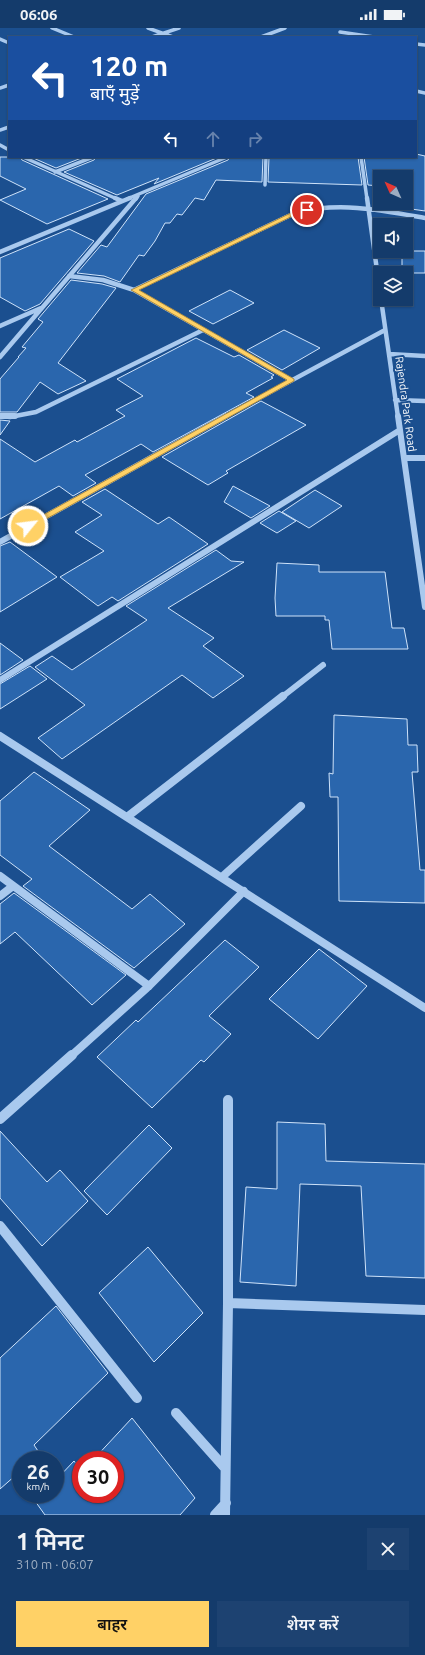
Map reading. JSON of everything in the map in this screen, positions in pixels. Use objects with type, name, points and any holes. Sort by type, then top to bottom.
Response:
[{"type":"street","points":[[52,28],[72,36]]},
{"type":"street","points":[[148,28],[170,36]]},
{"type":"street","points":[[155,36],[179,28]]},
{"type":"street","points":[[261,36],[285,28]]},
{"type":"street","points":[[338,28],[342,36]]},
{"type":"street","points":[[340,32],[367,36]]},
{"type":"street","points":[[0,39],[7,42]]},
{"type":"street","points":[[0,44],[7,42]]},
{"type":"street","points":[[25,158],[122,201]]},
{"type":"street","points":[[55,172],[90,158]]},
{"type":"street","points":[[0,252],[225,158]]},
{"type":"street","points":[[266,158],[266,185]]},
{"type":"street","points":[[361,158],[376,266]]},
{"type":"street","points":[[0,357],[139,194]]},
{"type":"street","points":[[134,290],[297,212],[316,207],[334,205],[368,208],[425,218]]},
{"type":"street","points":[[69,276],[94,278],[122,284],[291,380]]},
{"type":"street","name":"Rajendra Park Road","points":[[382,306],[425,607]]},
{"type":"street","points":[[0,326],[43,307]]},
{"type":"street","points":[[0,416],[10,417],[36,412],[204,330]]},
{"type":"street","points":[[0,542],[291,380],[386,330]]},
{"type":"street","points":[[389,354],[425,356]]},
{"type":"street","points":[[395,400],[425,401]]},
{"type":"street","points":[[0,680],[400,430]]},
{"type":"street","points":[[404,458],[425,458]]},
{"type":"street","points":[[127,817],[323,664]]},
{"type":"street","points":[[0,736],[425,1008]]},
{"type":"street","points":[[222,877],[301,806]]},
{"type":"street","points":[[0,876],[149,986]]},
{"type":"street","points":[[0,896],[13,886]]},
{"type":"street","points":[[0,1119],[149,986],[244,891]]},
{"type":"street","points":[[225,1515],[228,1303],[228,1100]]},
{"type":"street","points":[[0,1226],[137,1398]]},
{"type":"street","points":[[228,1303],[425,1310]]},
{"type":"street","points":[[176,1413],[225,1468]]},
{"type":"street","points":[[215,1515],[226,1503]]},
{"type":"building","points":[[417,154],[425,156],[425,211],[413,209],[413,170],[373,170],[373,185],[368,185],[364,158],[417,158]]},
{"type":"building","points":[[0,157],[21,158],[22,160],[108,199],[47,224],[0,200],[26,189],[0,176]]},
{"type":"building","points":[[33,158],[81,158],[56,168]]},
{"type":"building","points":[[95,158],[217,158],[154,184],[159,178],[117,195],[64,172],[94,160]]},
{"type":"building","points":[[229,158],[263,158],[262,182],[216,180],[204,200],[195,198],[182,215],[177,214],[170,223],[165,223],[155,241],[144,256],[139,255],[120,282],[104,276],[77,273],[101,245],[107,247],[146,194],[228,160]]},
{"type":"building","points":[[269,158],[358,158],[362,185],[268,182]]},
{"type":"building","points":[[69,229],[94,241],[40,304],[25,311],[0,297],[0,258]]},
{"type":"building","points":[[413,251],[425,251],[425,273],[413,273],[413,266],[402,266],[402,258],[413,258]]},
{"type":"building","points":[[71,280],[102,284],[116,288],[58,363],[86,381],[58,394],[40,382],[17,412],[0,412],[0,379],[26,348],[22,347],[43,322],[38,319]]},
{"type":"building","points":[[230,290],[254,303],[213,324],[189,311]]},
{"type":"building","points":[[284,330],[320,348],[282,370],[247,350]]},
{"type":"building","points":[[196,338],[234,357],[239,355],[274,375],[271,377],[273,378],[246,393],[254,397],[153,452],[141,444],[85,475],[96,483],[73,496],[59,486],[0,519],[0,439],[35,462],[75,440],[77,442],[125,416],[116,410],[143,396],[117,379]]},
{"type":"building","points":[[261,401],[306,425],[226,471],[228,473],[208,485],[162,457]]},
{"type":"building","points":[[0,420],[10,421],[0,435]]},
{"type":"building","points":[[233,486],[270,506],[251,518],[224,502]]},
{"type":"building","points":[[105,489],[158,524],[169,517],[208,544],[118,601],[112,597],[98,606],[60,577],[104,551],[75,532],[102,515],[82,502]]},
{"type":"building","points":[[315,490],[342,506],[309,528],[282,512]]},
{"type":"building","points":[[279,511],[296,521],[277,533],[260,523]]},
{"type":"building","points":[[10,542],[57,577],[0,612],[0,546]]},
{"type":"building","points":[[216,550],[231,561],[244,562],[168,608],[214,638],[203,646],[244,676],[213,698],[182,675],[62,759],[38,738],[85,705],[35,667],[52,656],[72,670],[147,620],[126,606]]},
{"type":"building","points":[[277,563],[319,565],[319,572],[385,572],[392,628],[404,628],[408,649],[332,649],[329,620],[325,620],[325,616],[276,616],[275,598]]},
{"type":"building","points":[[0,643],[23,660],[0,675]]},
{"type":"building","points":[[30,666],[47,679],[0,709],[0,684]]},
{"type":"building","points":[[334,715],[407,719],[408,745],[417,745],[418,772],[412,772],[420,870],[425,870],[425,903],[339,901],[338,797],[330,797],[329,773],[333,774]]},
{"type":"building","points":[[34,772],[90,810],[49,846],[132,909],[150,894],[185,924],[134,968],[23,886],[32,879],[0,855],[0,801]]},
{"type":"building","points":[[14,893],[126,975],[92,1005],[15,932],[0,944],[0,904]]},
{"type":"building","points":[[225,940],[259,967],[209,1016],[231,1034],[204,1062],[201,1060],[152,1108],[97,1057],[136,1020],[138,1022]]},
{"type":"building","points":[[319,949],[367,986],[318,1039],[269,999]]},
{"type":"building","points":[[277,1122],[325,1124],[326,1161],[425,1164],[425,1278],[366,1276],[361,1186],[300,1184],[296,1286],[240,1282],[246,1187],[277,1189]]},
{"type":"building","points":[[149,1125],[172,1148],[107,1215],[84,1191]]},
{"type":"building","points":[[0,1131],[47,1182],[60,1170],[88,1201],[42,1246],[0,1198]]},
{"type":"building","points":[[148,1247],[203,1313],[154,1362],[99,1293]]},
{"type":"building","points":[[56,1306],[108,1373],[34,1445],[38,1451],[12,1451],[12,1478],[0,1489],[0,1358]]},
{"type":"building","points":[[132,1418],[195,1498],[180,1515],[45,1515],[36,1503],[64,1503],[64,1472],[72,1463],[72,1503],[124,1503],[124,1451],[101,1451]]},
{"type":"route","points":[[28,526],[291,380],[134,290],[297,212],[307,210]]}]
